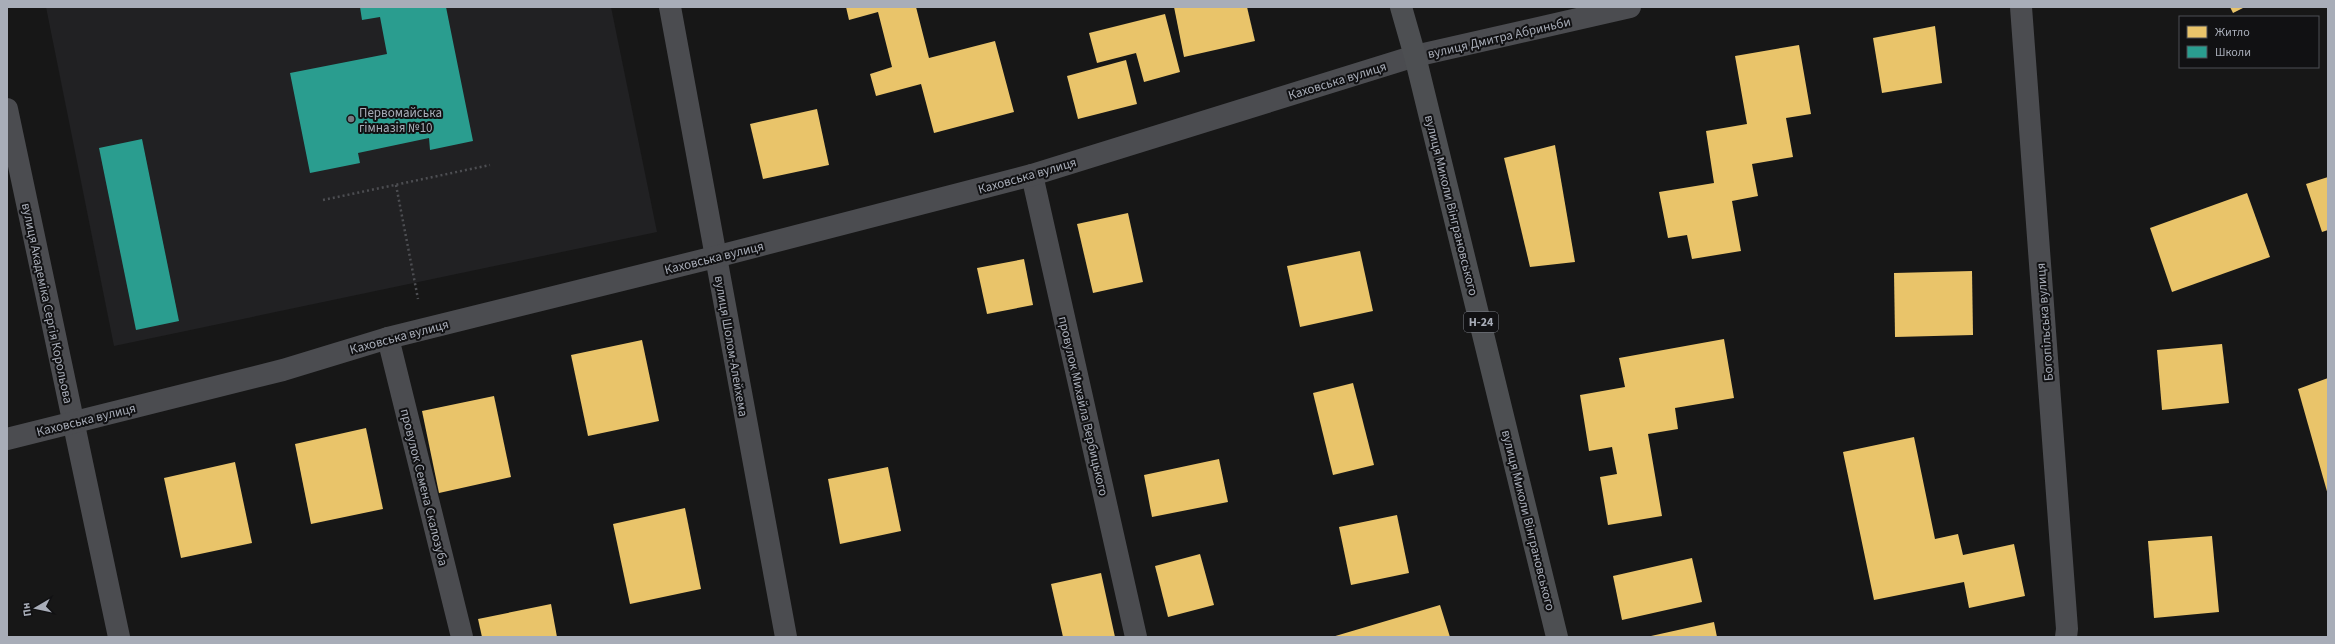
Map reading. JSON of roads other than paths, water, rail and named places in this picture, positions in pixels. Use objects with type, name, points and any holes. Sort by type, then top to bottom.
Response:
[{"type":"main road","name":"вулиця Миколи Вінграновського","points":[[1401,7],[1415,56],[1557,637]]},
{"type":"street","name":"вулиця Шолом-Алейхема","points":[[670,7],[786,637]]},
{"type":"street","name":"вулиця Дмитра Абриньби","points":[[1415,56],[1630,7]]},
{"type":"street","name":"Богопільська вулиця","points":[[2021,7],[2067,629],[2066,637]]},
{"type":"street","name":"Каховська вулиця","points":[[7,439],[283,370],[388,338],[715,257],[1032,175],[1415,56]]},
{"type":"street","name":"вулиця Академіка Сергія Корольова","points":[[7,109],[119,637]]},
{"type":"street","name":"провулок Михайла Вербицького","points":[[1032,175],[1136,637]]},
{"type":"street","name":"провулок Семена Скалозуба","points":[[388,338],[462,637]]},
{"type":"place","name":"Первомайська гімназія №10","points":[[351,119]]}]
